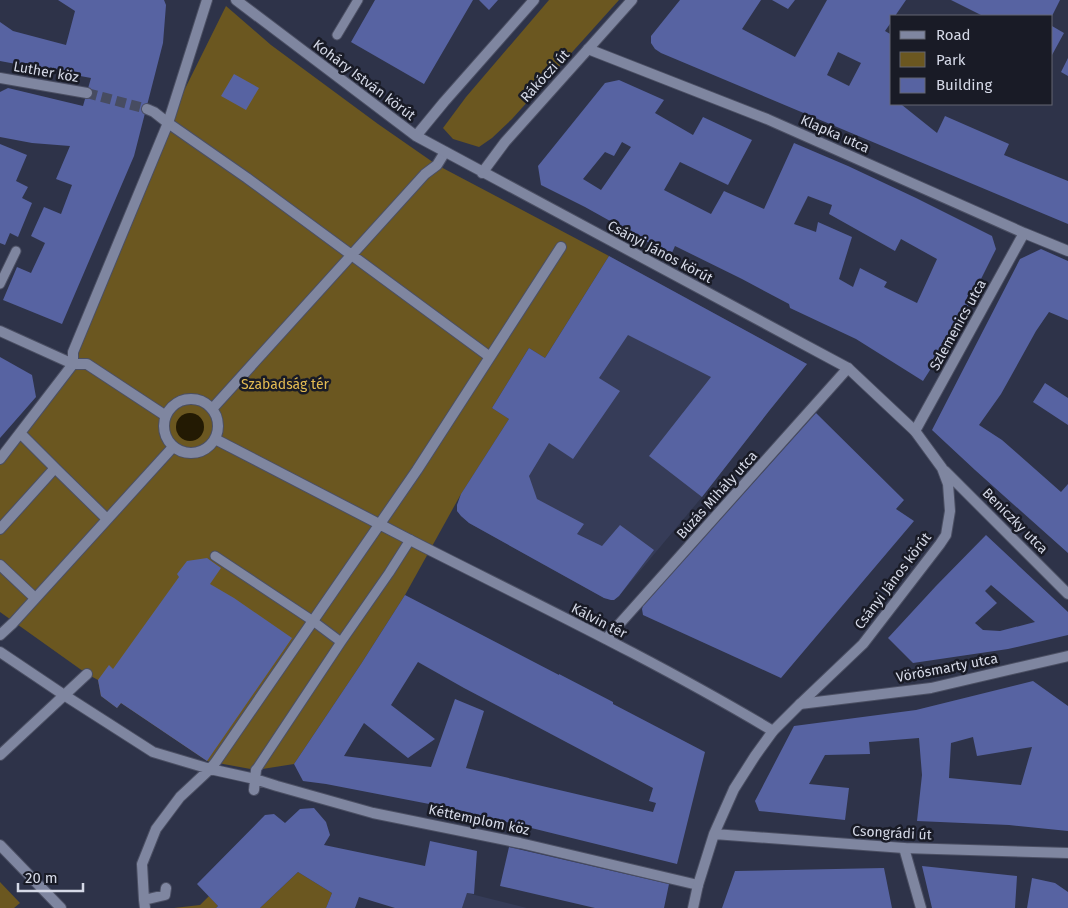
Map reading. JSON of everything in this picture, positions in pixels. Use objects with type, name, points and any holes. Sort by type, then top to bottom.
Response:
[{"type":"street","points":[[0,458],[73,364],[73,352],[168,123],[207,0]]},
{"type":"street","name":"Koháry István körút","points":[[236,0],[416,136],[482,172]]},
{"type":"street","points":[[416,136],[450,94],[534,0]]},
{"type":"street","name":"Rákóczi út","points":[[482,172],[505,142],[632,0]]},
{"type":"street","name":"Klapka utca","points":[[588,50],[767,119],[1068,251]]},
{"type":"street","name":"Luther köz","points":[[0,78],[87,93]]},
{"type":"street","points":[[147,109],[248,178],[490,357]]},
{"type":"street","points":[[212,409],[353,255],[424,174],[437,165],[445,152]]},
{"type":"street","name":"Csányi János körút","points":[[482,172],[848,368],[915,430],[942,468],[948,484],[950,511],[946,535],[940,544],[863,644],[773,731],[743,773],[714,834],[693,908]]},
{"type":"street","name":"Szlemenics utca","points":[[915,430],[1024,233]]},
{"type":"street","points":[[166,888],[165,896],[145,904],[142,864],[156,829],[180,797],[213,766],[422,462],[561,247]]},
{"type":"street","points":[[0,331],[73,364],[87,364],[166,416]]},
{"type":"street","name":"Búzás Mihály utca","points":[[606,639],[848,368]]},
{"type":"street","points":[[187,399],[205,403],[212,409],[216,416],[218,432],[211,445],[205,450],[191,454],[184,453],[173,447],[164,433],[166,416],[171,408],[178,402],[187,399]]},
{"type":"street","points":[[20,433],[107,519]]},
{"type":"street","points":[[215,439],[410,540]]},
{"type":"street","points":[[0,635],[173,447]]},
{"type":"street","points":[[0,529],[55,468]]},
{"type":"street","name":"Beniczky utca","points":[[942,468],[1068,594]]},
{"type":"street","name":"Kálvin tér","points":[[410,540],[606,639],[731,706],[773,731]]},
{"type":"street","points":[[0,565],[35,598]]},
{"type":"street","name":"Kéttemplom köz","points":[[0,652],[153,752],[213,766],[277,786],[374,812],[520,842],[698,885]]},
{"type":"street","name":"Vörösmarty utca","points":[[800,704],[931,688],[1068,656]]},
{"type":"street","points":[[0,755],[87,674]]},
{"type":"street","name":"Csongrádi út","points":[[714,834],[904,848],[1068,853]]},
{"type":"street","points":[[0,845],[61,908]]},
{"type":"street","points":[[904,848],[921,908]]},
{"type":"lane","points":[[337,35],[358,0]]},
{"type":"lane","points":[[0,284],[16,251]]},
{"type":"lane","points":[[255,779],[341,642],[410,540]]},
{"type":"lane","points":[[215,556],[313,621],[341,642]]},
{"type":"shaded area","points":[[609,256],[807,364],[702,497],[614,600],[604,598],[469,523],[457,511],[457,505],[492,408],[529,348],[546,357]]},
{"type":"shaded area","points":[[190,413],[200,417],[204,427],[200,437],[190,441],[180,437],[176,427],[180,417]]},
{"type":"shaded area","points":[[467,893],[527,908],[462,908]]},
{"type":"green space","points":[[549,0],[619,0],[512,119],[492,138],[479,147],[453,139],[443,128],[466,97]]},
{"type":"green space","name":"Szabadság tér","points":[[226,6],[271,45],[437,165],[609,256],[545,358],[529,348],[492,408],[509,419],[461,494],[405,595],[294,764],[256,770],[207,761],[121,703],[117,708],[101,696],[98,680],[0,612],[0,459],[73,364],[168,123]]},
{"type":"green space","points":[[298,872],[332,893],[326,908],[260,908]]},
{"type":"green space","points":[[0,882],[20,903],[14,908],[0,908]]},
{"type":"green space","points":[[209,896],[218,906],[216,908],[174,908],[200,905]]},
{"type":"building","points":[[58,0],[164,0],[166,5],[163,43],[134,156],[62,324],[3,300],[17,267],[31,273],[45,243],[31,236],[44,207],[61,214],[72,185],[56,179],[70,146],[32,143],[0,137],[0,92],[8,88],[83,106],[91,78],[0,61],[0,22],[13,31],[66,45],[75,11]]},
{"type":"building","points":[[375,0],[473,0],[424,84],[351,42]]},
{"type":"building","points":[[479,0],[498,0],[489,10]]},
{"type":"building","points":[[680,0],[761,0],[742,29],[795,57],[827,0],[906,0],[896,15],[890,15],[890,24],[885,31],[890,34],[890,105],[902,105],[937,133],[945,116],[1009,144],[1004,155],[1068,181],[1068,224],[661,53],[651,43],[651,36]],"holes":[[[838,52],[861,63],[849,86],[827,75]]]},
{"type":"building","points":[[772,0],[795,0],[788,9]]},
{"type":"building","points":[[951,0],[1060,0],[1052,15],[981,15]]},
{"type":"building","points":[[1053,27],[1064,33],[1053,53]]},
{"type":"building","points":[[1068,58],[1068,76],[1061,72]]},
{"type":"building","points":[[234,74],[259,88],[246,110],[221,96]]},
{"type":"building","points":[[619,80],[664,100],[655,113],[693,135],[703,117],[752,140],[728,185],[680,162],[664,190],[711,214],[724,191],[764,209],[794,143],[848,166],[992,236],[996,249],[956,329],[923,381],[856,339],[790,308],[789,304],[742,279],[675,246],[671,255],[541,185],[538,166],[605,83]],"holes":[[[622,142],[631,147],[601,190],[583,179],[605,152],[614,156]],[[808,196],[832,205],[829,214],[895,251],[901,239],[937,259],[917,303],[884,287],[887,282],[860,268],[853,287],[839,279],[852,237],[818,222],[816,232],[794,224]]]},
{"type":"building","points":[[0,144],[27,155],[16,181],[28,187],[22,198],[32,203],[18,237],[10,233],[5,245],[0,243]]},
{"type":"building","points":[[1041,249],[1068,261],[1068,320],[1049,312],[1036,331],[1001,394],[979,425],[1002,440],[1061,492],[1068,484],[1068,553],[932,430],[1020,259]]},
{"type":"building","points":[[609,256],[807,364],[702,497],[649,456],[711,377],[628,335],[599,378],[620,391],[573,459],[549,443],[529,476],[537,499],[584,524],[577,534],[602,546],[620,525],[654,550],[614,600],[604,598],[469,523],[457,511],[461,494],[509,419],[492,408],[529,348],[545,358]]},
{"type":"building","points":[[0,357],[32,375],[36,397],[0,438]]},
{"type":"building","points":[[1045,383],[1068,398],[1068,425],[1033,402]]},
{"type":"building","points":[[816,413],[904,500],[896,509],[914,521],[781,678],[643,615],[642,609]]},
{"type":"building","points":[[986,535],[1068,612],[1068,635],[1008,649],[913,663],[888,638]],"holes":[[[991,585],[1035,622],[1000,631],[983,630],[975,623],[997,603],[985,591]]]},
{"type":"building","points":[[207,558],[221,568],[210,584],[234,598],[292,638],[207,761],[121,703],[117,708],[101,696],[98,680],[109,665],[113,669],[179,577],[177,574],[187,561]]},
{"type":"building","points":[[405,595],[613,702],[613,704],[705,752],[677,864],[455,809],[303,781],[294,764]],"holes":[[[418,662],[653,788],[649,801],[656,803],[653,812],[466,768],[484,711],[455,699],[431,767],[344,756],[364,723],[408,758],[435,739],[391,705]]]},
{"type":"building","points":[[1033,681],[1068,706],[1068,831],[1009,825],[917,821],[922,775],[919,738],[869,742],[870,754],[825,755],[809,784],[849,788],[845,820],[759,811],[755,801],[794,726],[916,710]],"holes":[[[973,737],[977,756],[1032,747],[1021,785],[949,778],[951,743]]]},
{"type":"building","points":[[314,808],[326,822],[330,835],[324,845],[425,866],[430,841],[477,851],[474,894],[467,893],[462,908],[395,908],[359,897],[355,908],[326,908],[332,893],[298,872],[260,908],[216,908],[218,906],[197,884],[265,815],[274,814],[285,823],[300,809]]},
{"type":"building","points":[[509,847],[669,884],[664,908],[595,908],[500,886]]},
{"type":"building","points":[[922,866],[1017,876],[1015,908],[932,908]]},
{"type":"building","points":[[884,868],[892,908],[722,908],[735,871]]},
{"type":"building","points":[[1032,878],[1055,883],[1068,892],[1068,908],[1027,908]]},
{"type":"tunnel","points":[[87,93],[147,109]]}]
